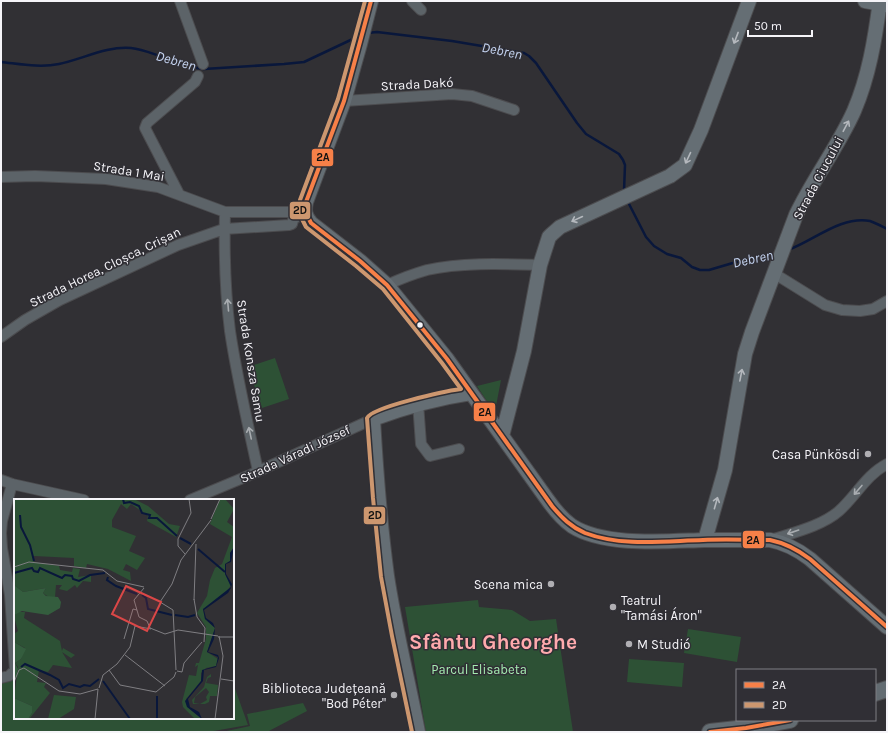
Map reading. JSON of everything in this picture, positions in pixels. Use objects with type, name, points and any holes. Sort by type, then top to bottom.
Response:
[{"type":"main road","points":[[371,1],[344,101],[306,202],[305,210],[300,216],[360,261],[387,285],[447,359],[546,499],[572,526],[601,536],[636,542],[770,540],[787,544],[801,552],[887,627]]},
{"type":"main road","points":[[502,436],[524,351],[540,265],[547,241],[555,230],[670,176],[685,165],[701,130],[749,1]]},
{"type":"main road","points":[[865,1],[882,3]]},
{"type":"main road","name":"Strada Ciucului","points":[[705,540],[725,470],[745,354],[752,332],[803,200],[843,131],[861,92],[874,45],[882,3]]},
{"type":"main road","name":"Strada Váradi József","points":[[373,419],[418,403],[471,392]]},
{"type":"main road","points":[[490,420],[511,404]]},
{"type":"main road","points":[[373,419],[387,575],[393,613],[418,732]]},
{"type":"main road","points":[[876,693],[887,689]]},
{"type":"main road","points":[[710,732],[731,731],[785,721]]},
{"type":"street","points":[[180,1],[203,64]]},
{"type":"street","points":[[412,1],[422,10]]},
{"type":"street","points":[[179,194],[145,128],[147,124],[195,82],[198,76]]},
{"type":"street","name":"Strada Dakó","points":[[344,101],[452,94],[472,96],[514,110]]},
{"type":"street","name":"Strada 1 Mai","points":[[1,177],[43,176],[106,179],[158,187],[225,212],[291,212],[300,216]]},
{"type":"street","name":"Strada Konsza Samu","points":[[225,212],[225,272],[230,330],[237,372],[258,471]]},
{"type":"street","name":"Strada Horea, Cloșca, Crișan","points":[[1,337],[60,300],[178,245],[224,230],[289,225],[300,216]]},
{"type":"street","points":[[387,285],[414,274],[441,268],[497,264],[540,265]]},
{"type":"street","points":[[775,274],[825,305],[842,310],[860,311],[873,309],[887,301]]},
{"type":"street","points":[[418,403],[421,444],[430,456],[459,449]]},
{"type":"street","name":"Strada Váradi József","points":[[192,499],[373,419]]},
{"type":"street","points":[[770,540],[817,524],[833,516],[840,511],[871,475],[887,464]]},
{"type":"street","points":[[1,480],[12,484],[80,499]]},
{"type":"street","points":[[12,484],[2,521],[1,533],[2,548],[13,612],[14,641]]},
{"type":"street","points":[[1,678],[9,676],[14,671]]},
{"type":"green space","points":[[275,358],[289,399],[262,408],[248,367]]},
{"type":"green space","points":[[501,380],[496,406],[490,406],[477,386]]},
{"type":"green space","name":"Parcul Elisabeta","points":[[478,600],[479,607],[512,610],[530,621],[556,619],[573,732],[426,732],[405,607]]},
{"type":"green space","points":[[688,629],[741,637],[737,662],[684,653]]},
{"type":"green space","points":[[629,659],[684,663],[682,687],[627,682]]},
{"type":"green space","points":[[14,680],[14,719],[234,719],[234,686],[248,725],[208,732],[1,732],[1,684]]},
{"type":"green space","points":[[303,703],[307,711],[267,732],[222,732],[250,726],[247,714]]},
{"type":"waterway","name":"Debren","points":[[367,33],[377,32],[452,41],[524,53],[529,56],[536,63],[586,134],[619,154],[625,165],[624,191]]},
{"type":"waterway","name":"Debren","points":[[1,62],[45,66],[68,62],[113,49],[131,48],[142,50],[182,64],[204,69],[284,64],[304,62],[357,37]]},
{"type":"waterway","name":"Debren","points":[[628,202],[646,237],[654,246],[667,254],[681,258],[692,267],[700,270],[709,270],[743,260],[774,256]]},
{"type":"waterway","name":"Debren","points":[[788,250],[838,225],[848,222],[859,220],[870,221],[887,229]]},
{"type":"transit line","name":"2D","points":[[365,1],[338,99],[300,200],[300,215],[306,227],[383,289],[461,389],[426,396],[382,409],[367,418],[381,577],[412,732]]},
{"type":"transit line","name":"2A","points":[[371,1],[344,101],[306,202],[306,213],[311,223],[360,261],[387,285],[447,359],[552,506],[571,525],[585,533],[629,542],[770,540],[781,543],[810,559],[887,627]]},
{"type":"transit line","name":"2A","points":[[710,732],[746,728],[784,721]]},
{"type":"place","name":"Casa Pünkösdi","points":[[868,454]]},
{"type":"place","name":"Scena mica","points":[[551,584]]},
{"type":"place","name":"Teatrul \"Tamási Áron\"","points":[[613,607]]},
{"type":"place","name":"M Studió","points":[[629,644]]},
{"type":"place","name":"Biblioteca Județeană \"Bod Péter\"","points":[[394,695]]},
{"type":"district","name":"Sfântu Gheorghe","points":[[493,642]]}]
